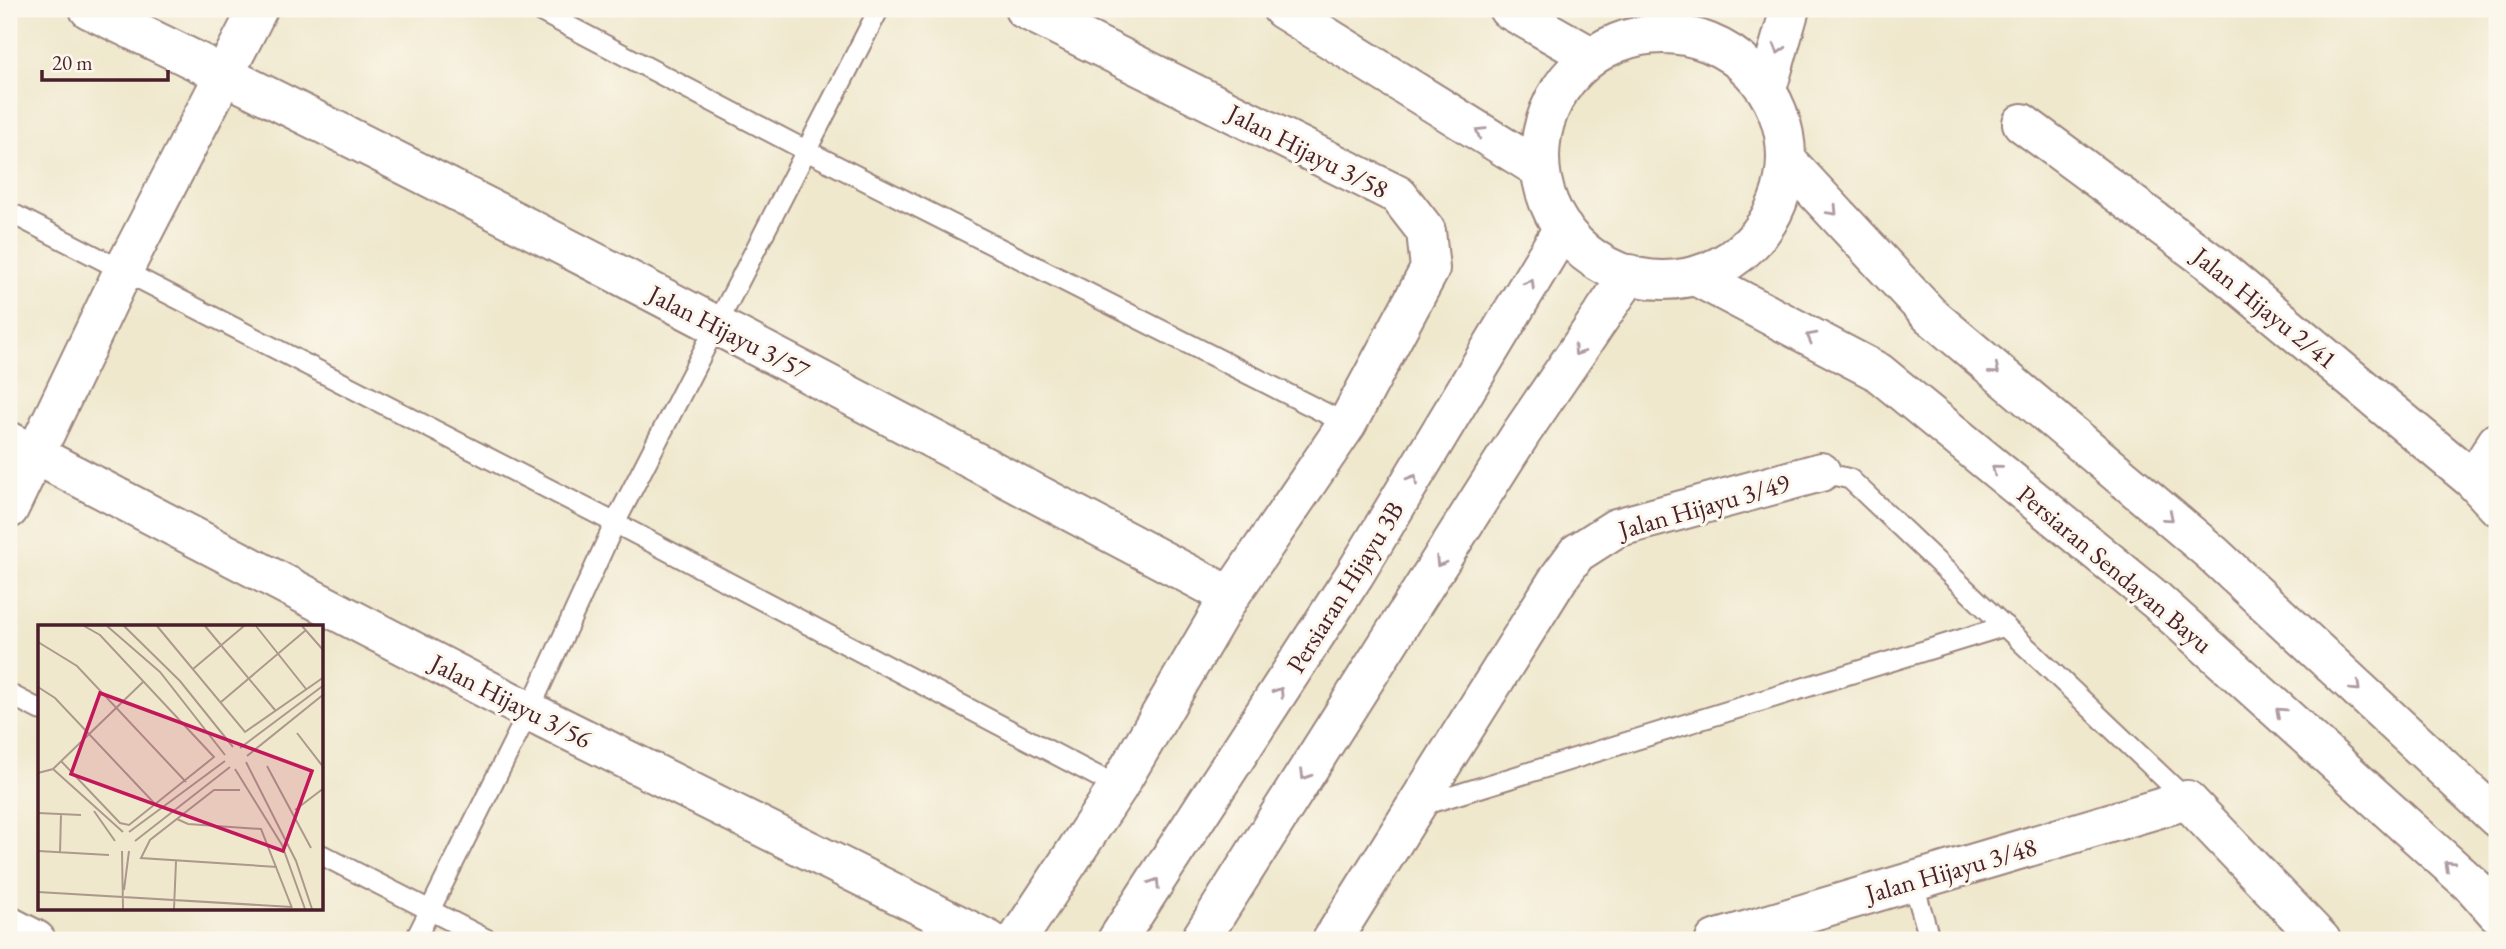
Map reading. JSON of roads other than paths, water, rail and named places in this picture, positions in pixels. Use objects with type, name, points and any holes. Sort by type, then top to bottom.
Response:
[{"type":"street","name":"Jalan Hijayu 3/57","points":[[89,9],[225,74],[717,326],[1230,596]]},
{"type":"street","points":[[9,509],[22,448],[123,271],[258,9]]},
{"type":"street","name":"Jalan Hijayu 3/58","points":[[1017,940],[1118,787],[1230,596],[1347,424],[1430,269],[1426,231],[1398,195],[1024,9]]},
{"type":"street","points":[[1282,9],[1538,168]]},
{"type":"street","points":[[1508,9],[1591,56]]},
{"type":"street","points":[[1768,89],[1790,9]]},
{"type":"street","points":[[1677,21],[1742,60],[1768,89],[1783,123],[1787,161],[1779,200],[1760,233],[1731,260],[1695,276],[1651,281],[1610,269],[1601,263],[1574,244],[1550,209],[1538,168],[1542,126],[1560,86],[1591,56],[1628,38],[1677,21]]},
{"type":"street","name":"Jalan Hijayu 2/41","points":[[2022,122],[2216,266],[2485,493]]},
{"type":"street","points":[[1787,161],[1930,315],[2212,553],[2497,818]]},
{"type":"street","name":"Persiaran Hijayu 3B","points":[[1117,940],[1355,575],[1563,228]]},
{"type":"street","points":[[1200,940],[1522,432],[1630,274]]},
{"type":"street","name":"Persiaran Sendayan Bayu","points":[[1695,276],[1878,372],[2157,600],[2474,887],[2497,913]]},
{"type":"street","points":[[2485,493],[2497,442]]},
{"type":"street","name":"Jalan Hijayu 3/56","points":[[22,448],[529,711],[989,940]]},
{"type":"street","name":"Jalan Hijayu 3/49","points":[[1332,940],[1577,553],[1616,528],[1821,472]]},
{"type":"street","points":[[2188,800],[2322,940]]},
{"type":"street","name":"Jalan Hijayu 3/48","points":[[1715,940],[2188,800]]},
{"type":"street","points":[[9,926],[36,940]]},
{"type":"lane","points":[[536,9],[807,151],[1347,424]]},
{"type":"lane","points":[[415,940],[529,711],[615,523],[880,9]]},
{"type":"lane","points":[[9,212],[615,523],[1118,787]]},
{"type":"lane","points":[[1821,472],[1850,480],[2188,800]]},
{"type":"lane","points":[[1416,807],[2005,626]]},
{"type":"lane","points":[[9,694],[38,709]]},
{"type":"lane","points":[[324,856],[488,940]]},
{"type":"lane","points":[[1913,882],[1930,940]]}]
